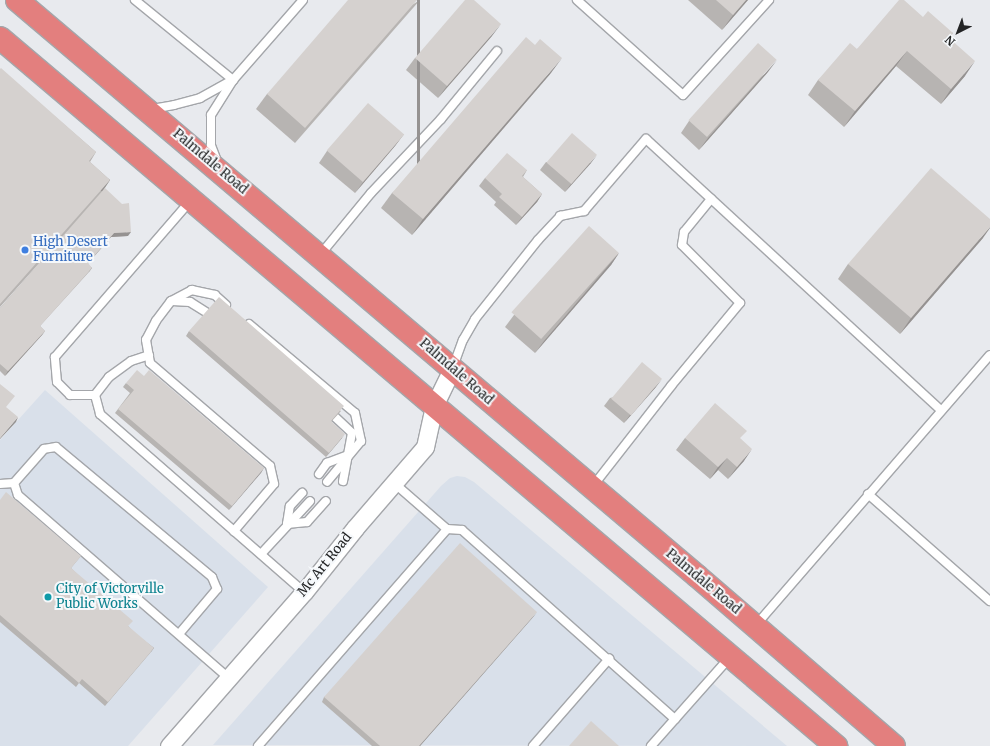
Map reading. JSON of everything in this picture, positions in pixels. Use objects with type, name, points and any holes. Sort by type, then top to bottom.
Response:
[{"type":"highway","name":"Palmdale Road","points":[[17,0],[755,626],[894,746]]},
{"type":"highway","points":[[0,38],[192,199],[836,746]]},
{"type":"street","name":"Mc Art Road","points":[[169,746],[230,679],[425,447],[434,406],[452,369]]},
{"type":"lane","points":[[135,0],[233,80]]},
{"type":"lane","points":[[220,172],[211,144],[211,115],[233,80],[303,0]]},
{"type":"lane","points":[[577,0],[683,95],[769,0]]},
{"type":"lane","points":[[319,256],[371,193],[441,119],[497,52]]},
{"type":"lane","points":[[148,110],[200,98],[233,80]]},
{"type":"lane","points":[[452,369],[463,340],[474,319],[538,240],[560,216],[584,211],[646,139],[941,410]]},
{"type":"lane","points":[[95,396],[70,395],[57,382],[55,357],[192,199]]},
{"type":"lane","points":[[591,488],[671,386],[740,303],[682,245],[684,232],[711,199]]},
{"type":"lane","points":[[234,531],[274,484],[270,466],[150,363],[146,340],[156,321],[171,301],[192,290],[215,295],[355,413],[360,441],[327,482]]},
{"type":"lane","points":[[171,301],[190,302],[206,312]]},
{"type":"lane","points":[[95,396],[109,377],[131,361],[149,355]]},
{"type":"lane","points":[[755,626],[990,355]]},
{"type":"lane","points":[[95,396],[100,414],[304,592]]},
{"type":"lane","points":[[335,417],[352,433],[343,482]]},
{"type":"lane","points":[[0,484],[14,483],[44,449],[56,447],[212,577],[217,589],[180,634]]},
{"type":"lane","points":[[318,474],[327,463],[349,454]]},
{"type":"lane","points":[[14,483],[18,495],[180,634],[230,679]]},
{"type":"lane","points":[[394,483],[447,529],[462,530],[675,719]]},
{"type":"lane","points":[[287,524],[290,506],[302,493]]},
{"type":"lane","points":[[868,494],[990,602]]},
{"type":"lane","points":[[261,554],[287,524],[310,501]]},
{"type":"lane","points":[[287,524],[307,522],[326,501]]},
{"type":"lane","points":[[258,746],[447,529]]},
{"type":"lane","points":[[652,746],[731,656]]},
{"type":"lane","points":[[533,746],[609,659]]},
{"type":"shaded area","points":[[45,390],[268,587],[128,746],[0,746],[0,440]]},
{"type":"shaded area","points":[[457,476],[465,477],[474,482],[787,746],[213,745],[441,486],[450,478]]},
{"type":"building","points":[[348,0],[417,0],[305,128],[267,94]]},
{"type":"building","points":[[465,0],[474,0],[501,24],[447,86],[415,58]]},
{"type":"building","points":[[716,0],[746,0],[733,15]]},
{"type":"building","points":[[899,0],[904,0],[923,17],[928,11],[953,33],[949,38],[975,61],[951,89],[907,51],[855,111],[818,80],[850,43],[857,49]]},
{"type":"building","points":[[526,37],[535,45],[540,39],[562,58],[423,219],[392,193]]},
{"type":"building","points":[[758,43],[777,60],[707,137],[688,120]]},
{"type":"building","name":"High Desert Furniture","points":[[1,68],[96,152],[89,161],[110,180],[0,304],[0,69]]},
{"type":"building","points":[[368,103],[404,134],[363,182],[327,151]]},
{"type":"building","points":[[572,133],[597,155],[571,184],[546,162]]},
{"type":"building","points":[[507,153],[527,170],[522,176],[542,194],[522,217],[499,197],[502,194],[485,178]]},
{"type":"building","points":[[931,168],[990,219],[990,227],[911,318],[848,264]]},
{"type":"building","points":[[105,188],[122,204],[129,203],[131,232],[114,233],[88,263],[92,268],[40,326],[45,331],[8,371],[0,364],[0,308]]},
{"type":"building","points":[[589,226],[619,253],[541,339],[511,312]]},
{"type":"building","points":[[219,297],[344,406],[331,421],[345,434],[329,453],[189,331]]},
{"type":"building","points":[[642,362],[662,379],[631,415],[611,399]]},
{"type":"building","points":[[137,370],[144,376],[149,370],[264,468],[232,506],[118,409],[134,390],[126,383]]},
{"type":"building","points":[[0,384],[15,396],[6,407],[18,417],[0,438]]},
{"type":"building","points":[[715,403],[747,431],[740,438],[752,449],[737,467],[727,458],[718,467],[685,438]]},
{"type":"building","name":"City of Victorville Public Works","points":[[6,492],[81,556],[71,568],[133,621],[128,626],[154,648],[108,702],[82,679],[79,683],[0,615],[0,500]]},
{"type":"building","points":[[460,543],[537,612],[419,746],[380,746],[324,697]]},
{"type":"building","points":[[591,721],[619,746],[569,746]]},
{"type":"place","name":"High Desert Furniture","points":[[25,250]]},
{"type":"place","name":"City of Victorville Public Works","points":[[48,597]]}]
